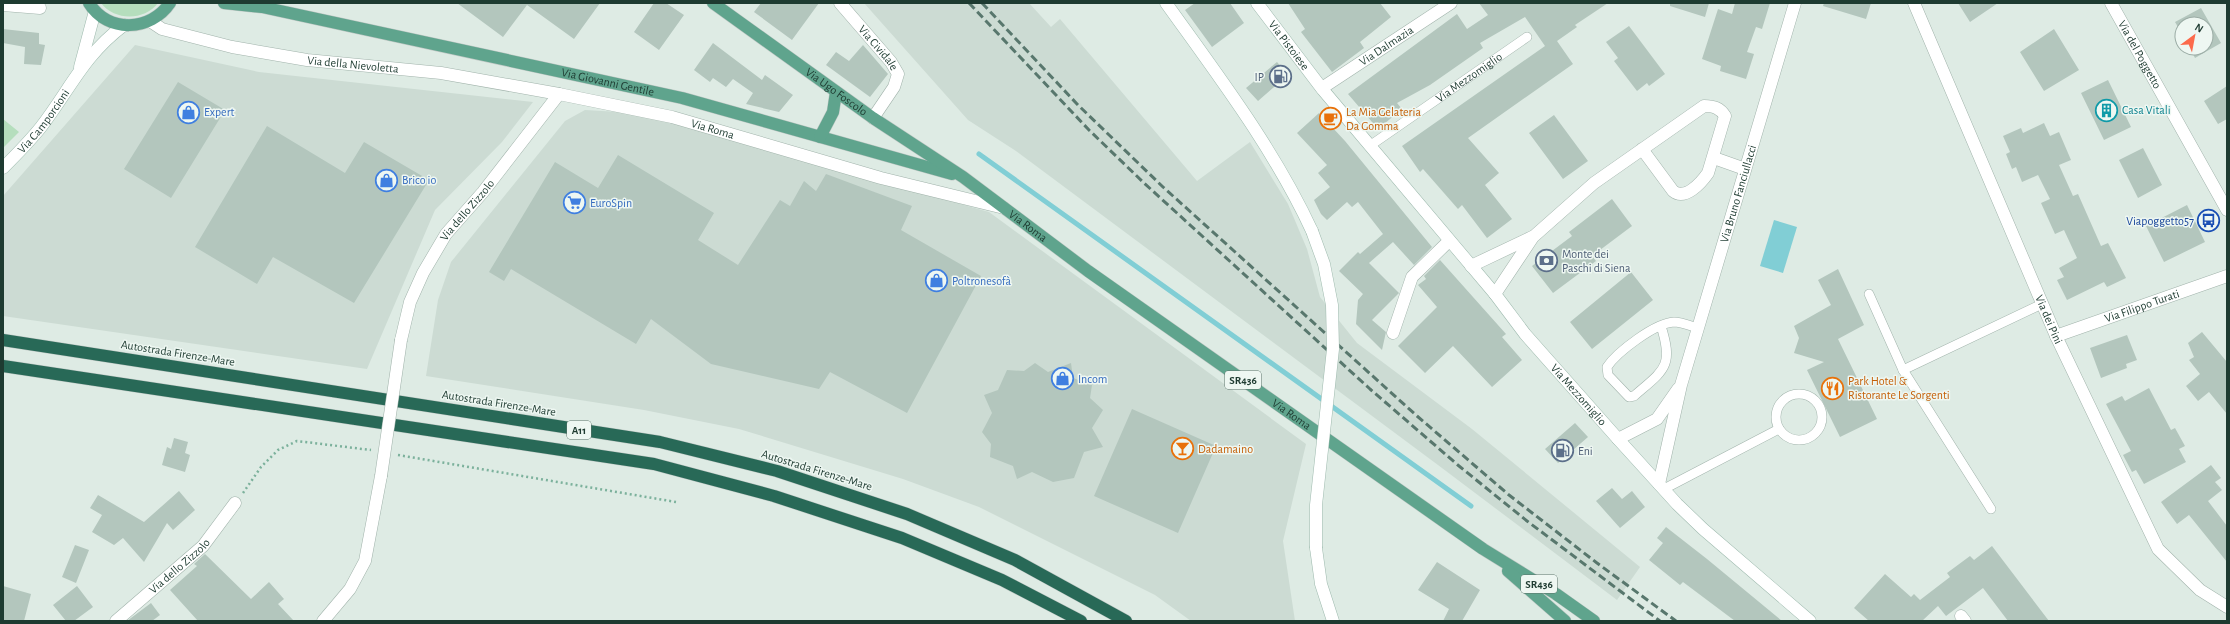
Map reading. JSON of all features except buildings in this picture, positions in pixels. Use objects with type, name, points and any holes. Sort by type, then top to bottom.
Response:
[{"type":"highway","name":"Autostrada Firenze-Mare","points":[[3,340],[660,442],[777,471],[907,514],[943,529],[1015,560],[1126,621]]},
{"type":"highway","name":"A11","points":[[3,366],[654,464],[774,496],[902,538],[1002,580],[1081,621]]},
{"type":"main road","points":[[92,7],[109,21],[124,25],[141,24],[150,21],[164,11],[170,3],[179,3]]},
{"type":"main road","name":"Via Giovanni Gentile","points":[[224,3],[246,4],[682,98],[963,177]]},
{"type":"main road","name":"Via Ugo Foscolo","points":[[713,3],[873,118],[963,177]]},
{"type":"main road","points":[[820,137],[833,112],[836,92]]},
{"type":"main road","name":"Via Roma","points":[[963,177],[1088,271],[1483,549],[1556,594],[1594,621]]},
{"type":"main road","name":"Via Roma","points":[[1483,549],[1565,621]]},
{"type":"street","name":"Via Cividale","points":[[840,3],[891,62],[898,74],[894,87],[873,118]]},
{"type":"street","points":[[1166,3],[1267,146],[1295,193],[1312,231],[1324,264],[1332,305],[1333,349],[1316,505],[1316,548],[1321,584],[1333,621]]},
{"type":"street","name":"Via Pistoiese","points":[[1257,3],[1322,88]]},
{"type":"street","name":"Via Dalmazia","points":[[1322,88],[1451,3]]},
{"type":"street","name":"Via Bruno Fanciullacci","points":[[1661,487],[1681,385],[1795,3]]},
{"type":"street","name":"Via dei Pini","points":[[1914,3],[2056,336],[2158,549],[2200,590],[2227,607]]},
{"type":"street","name":"Via del Poggetto","points":[[2111,3],[2227,210]]},
{"type":"street","points":[[3,5],[40,8]]},
{"type":"street","points":[[79,70],[92,7]]},
{"type":"street","name":"Via della Nievoletta","points":[[150,21],[162,28],[232,47],[307,60],[441,74],[559,94]]},
{"type":"street","points":[[79,70],[107,39],[124,25]]},
{"type":"street","name":"Via Camporcioni","points":[[3,168],[41,127],[79,70]]},
{"type":"street","name":"Via Mezzomiglio","points":[[1322,88],[1495,294],[1525,334],[1661,487],[1703,530],[1810,621]]},
{"type":"street","name":"Via Roma","points":[[559,94],[672,117],[881,178],[1005,208]]},
{"type":"street","name":"Via dello Zizzolo","points":[[323,621],[350,589],[365,561],[381,476],[401,340],[410,302],[423,273],[446,234],[512,156],[559,94]]},
{"type":"street","points":[[1495,294],[1533,237],[1594,183],[1642,149],[1704,106],[1713,106],[1721,111],[1725,116],[1714,158],[1703,180],[1683,195],[1678,195],[1642,149]]},
{"type":"street","points":[[1714,158],[1745,168]]},
{"type":"street","points":[[1471,266],[1533,237]]},
{"type":"street","points":[[1394,333],[1412,277],[1449,241]]},
{"type":"street","name":"Via Filippo Turati","points":[[2056,336],[2227,276]]},
{"type":"street","name":"Via Bruno Fanciullacci","points":[[1618,439],[1657,418],[1681,385]]},
{"type":"street","name":"Via dello Zizzolo","points":[[116,621],[203,546],[235,503]]},
{"type":"lane","name":"Via Mezzomiglio","points":[[1371,145],[1527,37]]},
{"type":"lane","points":[[1869,294],[1902,370],[1991,509]]},
{"type":"lane","points":[[1902,370],[2042,304]]},
{"type":"lane","points":[[1661,326],[1668,348],[1664,366],[1660,374],[1634,396],[1629,397],[1608,375],[1607,367],[1612,359],[1649,331],[1661,326],[1675,322],[1698,328]]},
{"type":"lane","points":[[1796,394],[1811,397],[1821,408],[1823,416],[1819,431],[1806,440],[1790,439],[1779,428],[1776,421],[1778,406],[1789,396],[1796,394]]},
{"type":"lane","points":[[1661,487],[1779,428]]},
{"type":"path","points":[[235,503],[261,467],[278,450],[298,442],[377,451]]},
{"type":"path","points":[[393,454],[676,502]]},
{"type":"shaded area","points":[[864,3],[1029,3],[1051,27],[1060,19],[1197,181],[1250,142],[1288,204],[1307,249],[1320,297],[1357,343],[1472,429],[1640,567],[1617,600],[1016,151],[968,120]]},
{"type":"shaded area","points":[[135,45],[259,72],[533,102],[502,142],[435,210],[367,369],[3,316],[3,196]]},
{"type":"shaded area","points":[[585,110],[619,112],[671,123],[989,212],[1306,444],[1283,541],[1295,621],[1191,621],[1155,595],[979,507],[903,479],[739,429],[644,410],[426,376],[438,300],[451,262],[565,121]]},
{"type":"green space","points":[[101,3],[158,3],[152,9],[138,16],[121,16],[107,9]]},
{"type":"green space","points":[[3,119],[19,132],[3,148]]},
{"type":"water","points":[[1774,220],[1797,227],[1783,273],[1760,266]]},
{"type":"waterway","points":[[979,154],[1471,506]]},
{"type":"railway","points":[[969,3],[1089,130],[1144,183],[1370,389],[1459,466],[1527,521],[1660,621]]},
{"type":"railway","points":[[982,3],[1078,105],[1163,187],[1417,416],[1509,495],[1597,563],[1676,621]]},
{"type":"place","name":"IP","points":[[1280,77]]},
{"type":"place","name":"Casa Vitali","points":[[2106,110]]},
{"type":"place","name":"Expert","points":[[189,112]]},
{"type":"place","name":"La Mia Gelateria Da Gomma","points":[[1330,119]]},
{"type":"place","name":"Brico io","points":[[386,180]]},
{"type":"place","name":"EuroSpin","points":[[575,203]]},
{"type":"place","name":"Viapoggetto57","points":[[2209,221]]},
{"type":"place","name":"Monte dei Paschi di Siena","points":[[1547,261]]},
{"type":"place","name":"Poltronesofà","points":[[937,281]]},
{"type":"place","name":"Incom","points":[[1063,379]]},
{"type":"place","name":"Park Hotel & Ristorante Le Sorgenti","points":[[1833,388]]},
{"type":"place","name":"Dadamaino","points":[[1183,449]]},
{"type":"place","name":"Eni","points":[[1563,451]]}]
